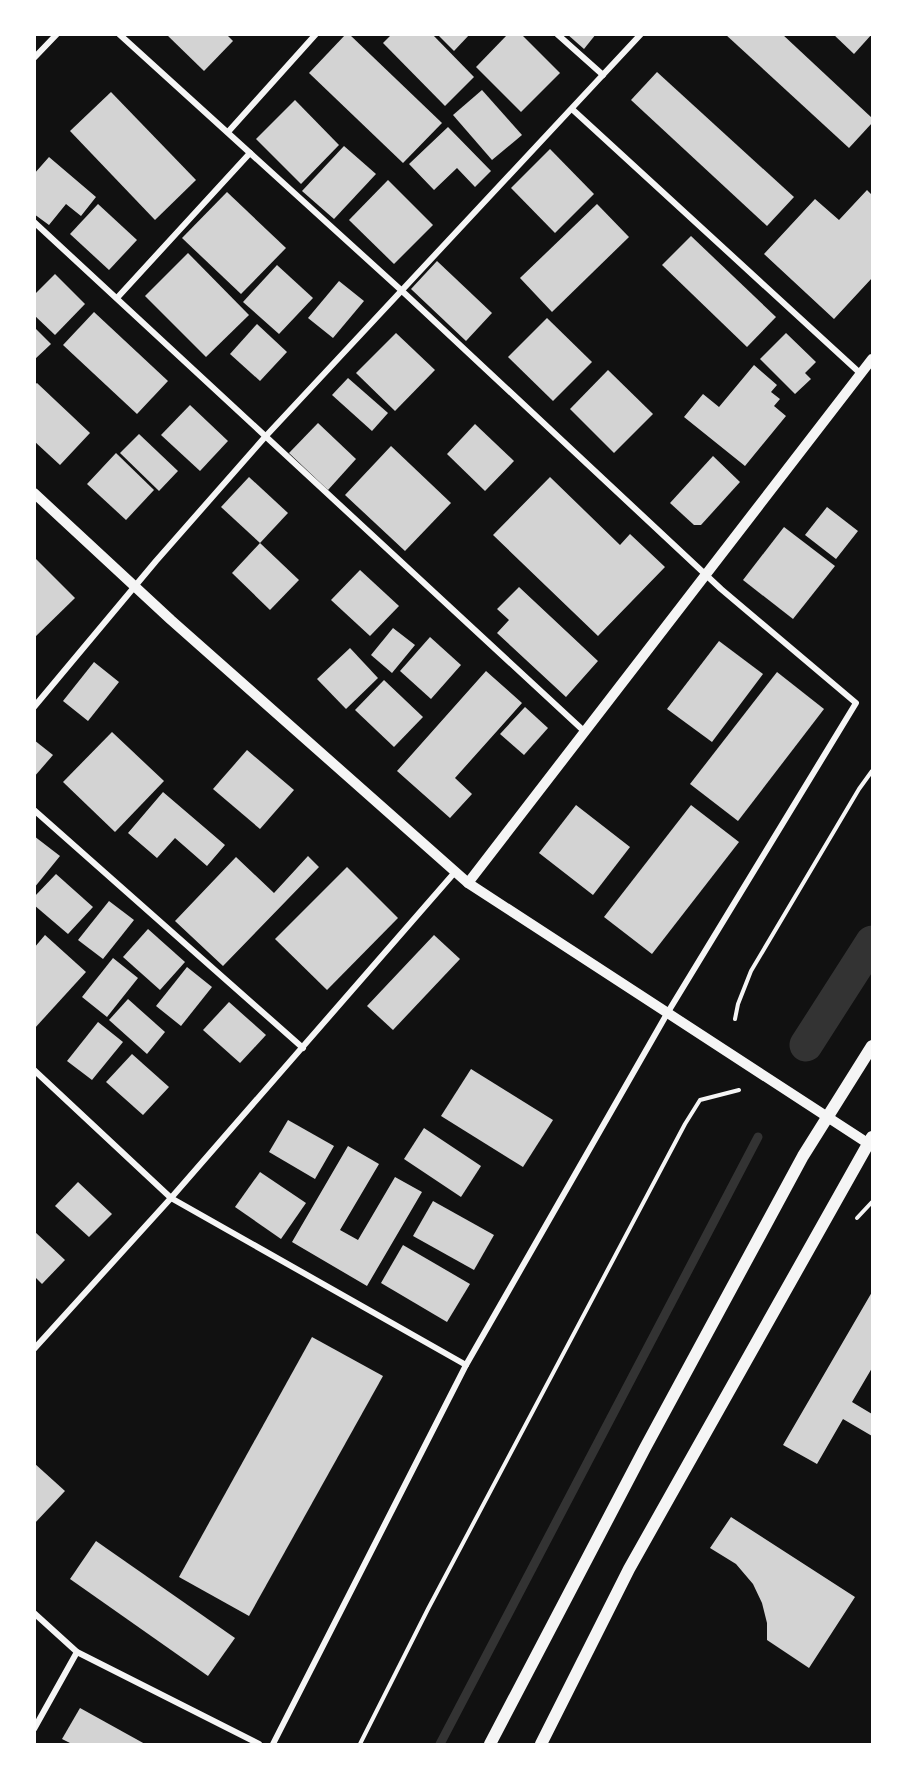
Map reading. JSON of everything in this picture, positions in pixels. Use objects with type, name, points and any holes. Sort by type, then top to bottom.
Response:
[{"type":"main road","points":[[490,1744],[645,1448],[804,1156],[873,1046]]},
{"type":"main road","points":[[541,1744],[628,1569],[871,1142]]},
{"type":"street","points":[[34,58],[57,34]]},
{"type":"street","points":[[119,34],[401,290],[707,576],[856,703],[668,1012],[466,1365],[273,1744]]},
{"type":"street","points":[[228,132],[316,34]]},
{"type":"street","points":[[557,34],[603,75]]},
{"type":"street","points":[[34,707],[134,587],[266,437],[641,34]]},
{"type":"street","points":[[572,110],[861,374]]},
{"type":"street","points":[[117,298],[250,153]]},
{"type":"street","points":[[34,222],[585,733]]},
{"type":"street","points":[[468,883],[873,359]]},
{"type":"street","points":[[34,494],[134,587],[455,873],[871,1142]]},
{"type":"street","points":[[34,810],[303,1048]]},
{"type":"street","points":[[34,1349],[171,1198],[455,873]]},
{"type":"street","points":[[34,1070],[171,1198],[466,1365]]},
{"type":"street","points":[[34,1613],[77,1652],[259,1744]]},
{"type":"street","points":[[34,1729],[77,1652]]},
{"type":"path","points":[[735,1019],[738,1004],[751,971],[859,789],[873,771]]},
{"type":"path","points":[[360,1744],[428,1609],[685,1124],[700,1100],[739,1090]]},
{"type":"path","points":[[857,1218],[871,1201]]},
{"type":"building","points":[[166,34],[226,34],[233,41],[204,71]]},
{"type":"building","points":[[346,34],[349,34],[442,123],[403,163],[309,73]]},
{"type":"building","points":[[392,34],[432,34],[474,77],[445,106],[383,43]]},
{"type":"building","points":[[437,34],[470,34],[454,51]]},
{"type":"building","points":[[508,34],[521,34],[560,73],[521,112],[476,67]]},
{"type":"building","points":[[567,34],[596,34],[584,49]]},
{"type":"building","points":[[725,34],[782,34],[872,118],[872,123],[849,148]]},
{"type":"building","points":[[833,34],[872,34],[854,54]]},
{"type":"building","points":[[657,72],[794,197],[767,226],[631,100]]},
{"type":"building","points":[[482,90],[522,135],[492,160],[453,115]]},
{"type":"building","points":[[111,92],[196,180],[155,220],[70,131]]},
{"type":"building","points":[[295,100],[339,145],[301,184],[256,139]]},
{"type":"building","points":[[448,127],[491,171],[475,187],[457,168],[434,190],[409,164]]},
{"type":"building","points":[[344,146],[376,174],[334,219],[302,191]]},
{"type":"building","points":[[550,149],[594,194],[555,233],[511,188]]},
{"type":"building","points":[[49,157],[96,197],[81,216],[66,204],[49,225],[34,214],[34,174]]},
{"type":"building","points":[[388,180],[433,225],[394,264],[349,220]]},
{"type":"building","points":[[867,190],[872,195],[872,278],[834,319],[764,254],[815,199],[839,220]]},
{"type":"building","points":[[227,192],[286,248],[241,294],[182,238]]},
{"type":"building","points":[[98,204],[137,240],[109,270],[70,234]]},
{"type":"building","points":[[597,204],[629,237],[552,312],[520,278]]},
{"type":"building","points":[[691,236],[776,317],[747,347],[662,265]]},
{"type":"building","points":[[188,253],[249,315],[206,357],[145,296]]},
{"type":"building","points":[[437,261],[492,313],[466,341],[411,289]]},
{"type":"building","points":[[277,265],[313,298],[279,334],[243,302]]},
{"type":"building","points":[[55,274],[85,304],[55,335],[34,315],[34,295]]},
{"type":"building","points":[[339,281],[364,301],[333,338],[308,318]]},
{"type":"building","points":[[94,312],[168,381],[137,414],[63,345]]},
{"type":"building","points":[[547,318],[592,362],[553,401],[508,357]]},
{"type":"building","points":[[257,324],[287,352],[260,381],[230,354]]},
{"type":"building","points":[[34,327],[51,344],[34,360]]},
{"type":"building","points":[[396,333],[435,370],[395,411],[356,373]]},
{"type":"building","points":[[786,333],[816,362],[805,373],[811,379],[795,394],[760,359]]},
{"type":"building","points":[[754,365],[777,385],[771,392],[780,399],[774,406],[786,416],[745,466],[684,417],[703,394],[719,407]]},
{"type":"building","points":[[608,370],[653,414],[614,453],[570,409]]},
{"type":"building","points":[[348,378],[388,413],[372,431],[332,395]]},
{"type":"building","points":[[37,383],[90,433],[60,465],[34,441],[34,385]]},
{"type":"building","points":[[190,405],[228,441],[200,471],[161,435]]},
{"type":"building","points":[[318,423],[356,459],[328,490],[289,453]]},
{"type":"building","points":[[475,424],[514,461],[485,491],[447,454]]},
{"type":"building","points":[[139,434],[178,471],[159,491],[120,453]]},
{"type":"building","points":[[391,446],[451,503],[405,551],[345,495]]},
{"type":"building","points":[[116,453],[154,490],[126,520],[87,484]]},
{"type":"building","points":[[713,456],[740,482],[701,525],[694,525],[670,503]]},
{"type":"building","points":[[249,477],[288,513],[260,543],[221,507]]},
{"type":"building","points":[[550,477],[620,545],[630,534],[665,567],[598,636],[493,535]]},
{"type":"building","points":[[827,507],[858,531],[836,559],[805,535]]},
{"type":"building","points":[[784,527],[835,566],[793,619],[743,580]]},
{"type":"building","points":[[260,543],[299,580],[270,610],[232,573]]},
{"type":"building","points":[[36,559],[75,598],[34,638],[34,560]]},
{"type":"building","points":[[360,570],[399,606],[370,636],[331,600]]},
{"type":"building","points":[[519,587],[598,661],[566,697],[497,633],[509,620],[497,609]]},
{"type":"building","points":[[393,628],[415,645],[392,673],[371,655]]},
{"type":"building","points":[[430,637],[461,665],[431,699],[400,671]]},
{"type":"building","points":[[719,641],[763,674],[712,742],[667,709]]},
{"type":"building","points":[[350,648],[378,678],[346,709],[317,679]]},
{"type":"building","points":[[94,662],[119,682],[88,721],[63,701]]},
{"type":"building","points":[[486,671],[522,703],[455,778],[472,794],[450,818],[397,771]]},
{"type":"building","points":[[777,672],[824,709],[738,821],[690,784]]},
{"type":"building","points":[[384,680],[423,717],[394,747],[355,710]]},
{"type":"building","points":[[525,707],[548,728],[524,755],[500,734]]},
{"type":"building","points":[[112,732],[164,781],[115,832],[63,782]]},
{"type":"building","points":[[34,740],[53,755],[34,777]]},
{"type":"building","points":[[247,750],[294,790],[260,829],[213,789]]},
{"type":"building","points":[[163,792],[225,845],[207,866],[175,838],[157,858],[128,833]]},
{"type":"building","points":[[576,805],[630,847],[593,895],[539,853]]},
{"type":"building","points":[[691,805],[739,842],[652,954],[604,917]]},
{"type":"building","points":[[34,836],[60,856],[34,888]]},
{"type":"building","points":[[308,856],[319,867],[223,966],[175,921],[236,857],[274,893]]},
{"type":"building","points":[[347,867],[398,918],[327,990],[275,939]]},
{"type":"building","points":[[56,874],[93,907],[68,934],[34,905],[34,897]]},
{"type":"building","points":[[109,901],[134,920],[103,959],[78,940]]},
{"type":"building","points":[[148,929],[185,962],[160,990],[123,957]]},
{"type":"building","points":[[45,935],[86,972],[34,1029],[34,948]]},
{"type":"building","points":[[434,935],[460,959],[393,1030],[367,1006]]},
{"type":"building","points":[[113,958],[138,978],[107,1017],[82,997]]},
{"type":"building","points":[[187,967],[212,987],[181,1026],[156,1006]]},
{"type":"building","points":[[128,999],[165,1032],[147,1054],[109,1020]]},
{"type":"building","points":[[229,1002],[266,1035],[240,1063],[203,1030]]},
{"type":"building","points":[[98,1022],[123,1042],[92,1080],[67,1061]]},
{"type":"building","points":[[132,1054],[169,1087],[143,1115],[106,1082]]},
{"type":"building","points":[[471,1069],[553,1120],[523,1167],[441,1116]]},
{"type":"building","points":[[288,1120],[334,1146],[315,1179],[269,1152]]},
{"type":"building","points":[[424,1128],[481,1166],[461,1197],[404,1159]]},
{"type":"building","points":[[348,1146],[379,1164],[340,1230],[358,1240],[395,1177],[422,1192],[367,1286],[292,1242]]},
{"type":"building","points":[[260,1172],[306,1203],[281,1239],[235,1207]]},
{"type":"building","points":[[78,1182],[112,1214],[89,1237],[55,1206]]},
{"type":"building","points":[[433,1201],[494,1235],[474,1270],[413,1236]]},
{"type":"building","points":[[34,1231],[65,1260],[42,1284],[34,1276]]},
{"type":"building","points":[[403,1245],[470,1284],[447,1322],[381,1283]]},
{"type":"building","points":[[872,1292],[872,1368],[852,1402],[872,1414],[872,1436],[843,1419],[817,1464],[783,1445]]},
{"type":"building","points":[[312,1337],[383,1376],[249,1616],[179,1577]]},
{"type":"building","points":[[34,1463],[65,1491],[34,1524]]},
{"type":"building","points":[[731,1517],[855,1597],[809,1668],[767,1640],[767,1623],[762,1603],[753,1584],[736,1564],[710,1548]]},
{"type":"building","points":[[96,1541],[235,1638],[208,1676],[70,1579]]},
{"type":"building","points":[[80,1708],[145,1744],[72,1744],[62,1739]]},
{"type":"waterway","points":[[806,1045],[872,942]]},
{"type":"waterway","points":[[440,1744],[758,1137]]}]
